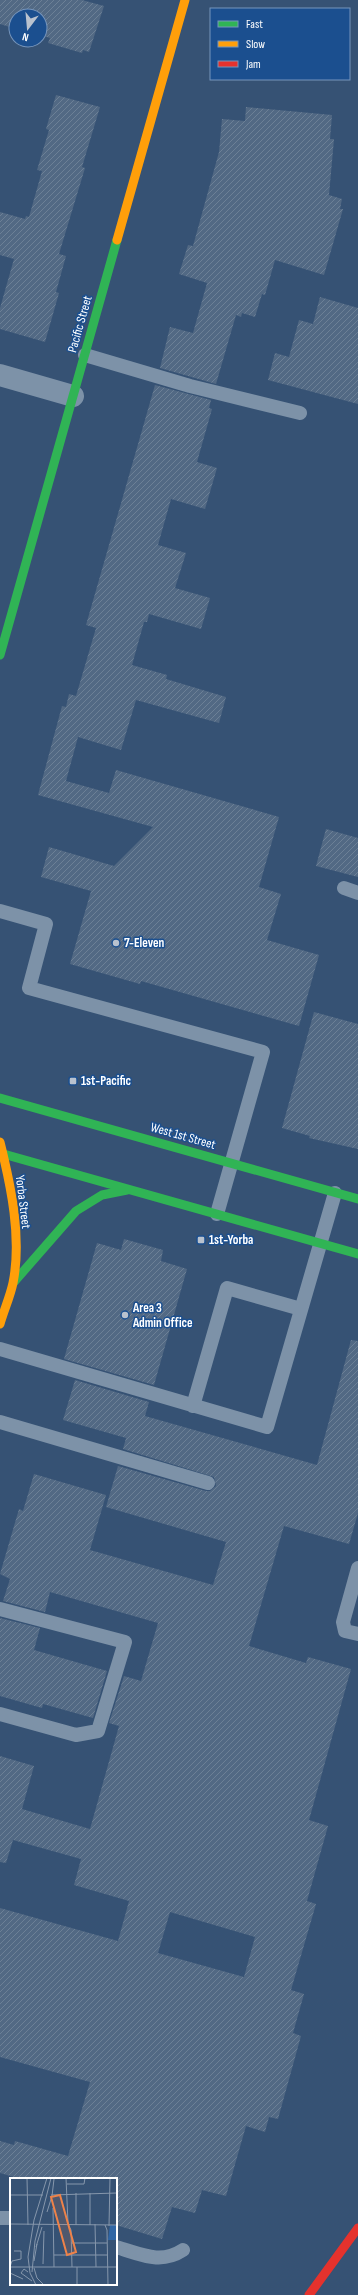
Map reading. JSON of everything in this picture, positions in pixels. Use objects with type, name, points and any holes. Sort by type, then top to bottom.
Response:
[{"type":"main road","name":"Pacific Street","points":[[0,655],[186,0]]},
{"type":"main road","name":"West 1st Street","points":[[0,1098],[358,1199]]},
{"type":"main road","points":[[0,1142],[2,1154],[358,1254]]},
{"type":"main road","name":"Yorba Street","points":[[0,1324],[14,1282],[16,1253],[2,1154]]},
{"type":"main road","points":[[14,1282],[76,1211],[102,1195],[131,1190]]},
{"type":"main road","points":[[309,2295],[358,2228]]},
{"type":"street","points":[[0,375],[73,396]]},
{"type":"lane","points":[[85,355],[190,386],[300,413]]},
{"type":"lane","points":[[344,888],[358,892]]},
{"type":"lane","points":[[0,911],[46,924],[29,988],[264,1052],[217,1214]]},
{"type":"lane","points":[[0,1349],[267,1427],[336,1193]]},
{"type":"lane","points":[[193,1406],[227,1288],[301,1309]]},
{"type":"lane","points":[[0,1422],[208,1483]]},
{"type":"lane","points":[[358,1568],[343,1622],[345,1630],[358,1634]]},
{"type":"lane","points":[[0,1609],[125,1642],[98,1731],[76,1735],[0,1714]]},
{"type":"lane","points":[[117,2247],[155,2258],[171,2258],[183,2250]]},
{"type":"building","points":[[0,0],[82,0],[104,6],[89,52],[83,50],[82,53],[48,43],[50,38],[48,37],[48,8],[8,8],[8,26],[0,24]]},
{"type":"building","points":[[56,95],[100,107],[82,167],[85,168],[59,254],[66,256],[56,292],[59,293],[45,342],[0,329],[0,308],[14,259],[0,255],[0,212],[25,219],[26,216],[29,217],[42,171],[37,170],[49,130],[46,129]]},
{"type":"building","points":[[246,107],[332,115],[330,139],[334,139],[329,195],[342,199],[340,209],[343,209],[324,275],[275,260],[265,295],[262,294],[255,317],[242,313],[241,317],[236,315],[216,384],[160,368],[170,327],[193,333],[207,283],[179,274],[188,245],[193,246],[219,152],[222,119],[245,121]]},
{"type":"building","points":[[320,297],[358,308],[358,404],[268,380],[275,353],[289,357],[299,320],[313,324]]},
{"type":"building","points":[[155,385],[211,400],[209,408],[212,409],[197,462],[217,468],[205,509],[171,499],[158,545],[186,553],[175,588],[210,598],[201,629],[149,614],[147,622],[144,622],[132,665],[167,675],[166,679],[226,697],[219,723],[136,700],[121,750],[78,737],[66,781],[109,793],[116,770],[279,817],[259,887],[281,894],[267,940],[319,955],[299,1026],[141,981],[140,984],[70,964],[91,891],[41,877],[49,847],[114,866],[153,827],[38,795],[62,706],[66,707],[69,694],[76,696],[96,628],[86,625]]},
{"type":"building","points":[[326,829],[358,838],[358,877],[316,866]]},
{"type":"building","points":[[314,1012],[358,1024],[358,1149],[309,1138],[310,1136],[282,1128]]},
{"type":"building","name":"Area 3 Admin Office","points":[[124,1239],[163,1250],[161,1261],[187,1269],[154,1385],[64,1359],[97,1243],[121,1250]]},
{"type":"building","points":[[351,1340],[358,1341],[358,1513],[349,1544],[284,1526],[249,1646],[306,1663],[308,1657],[351,1669],[309,1820],[328,1826],[307,1901],[316,1904],[291,1990],[304,1994],[293,2033],[301,2036],[278,2119],[269,2117],[265,2132],[246,2126],[226,2196],[202,2190],[195,2213],[172,2207],[162,2239],[117,2225],[117,2178],[18,2178],[0,2173],[0,2141],[14,2145],[15,2141],[68,2156],[90,2082],[0,2057],[0,1908],[118,1941],[129,1901],[74,1885],[81,1859],[13,1840],[6,1863],[0,1862],[0,1756],[34,1766],[22,1809],[90,1829],[119,1726],[109,1723],[124,1676],[141,1681],[158,1623],[50,1592],[45,1612],[3,1601],[10,1579],[0,1574],[19,1509],[23,1511],[34,1474],[106,1495],[90,1550],[213,1585],[226,1542],[106,1507],[118,1466],[206,1491],[210,1491],[216,1486],[214,1477],[123,1449],[126,1438],[63,1420],[75,1380],[149,1402],[145,1416],[317,1465]],"holes":[[[170,1912],[255,1937],[244,1977],[158,1953]]]},
{"type":"building","points":[[0,1618],[40,1628],[34,1650],[107,1671],[93,1718],[43,1704],[42,1708],[0,1696]]},
{"type":"traffic: fast","points":[[0,655],[117,240]]},
{"type":"traffic: fast","points":[[0,1098],[358,1199]]},
{"type":"traffic: fast","points":[[0,1153],[358,1254]]},
{"type":"traffic: fast","points":[[14,1282],[76,1211],[102,1195],[127,1190]]},
{"type":"traffic: slow","points":[[117,240],[185,0]]},
{"type":"traffic: slow","points":[[0,1142],[8,1176],[16,1230],[13,1283],[0,1324]]},
{"type":"traffic: jam","points":[[309,2295],[358,2228]]},
{"type":"place","name":"7-Eleven","points":[[116,943]]},
{"type":"place","name":"1st-Pacific","points":[[73,1081]]},
{"type":"place","name":"1st-Yorba","points":[[201,1240]]},
{"type":"place","name":"Area 3 Admin Office","points":[[125,1315]]}]
